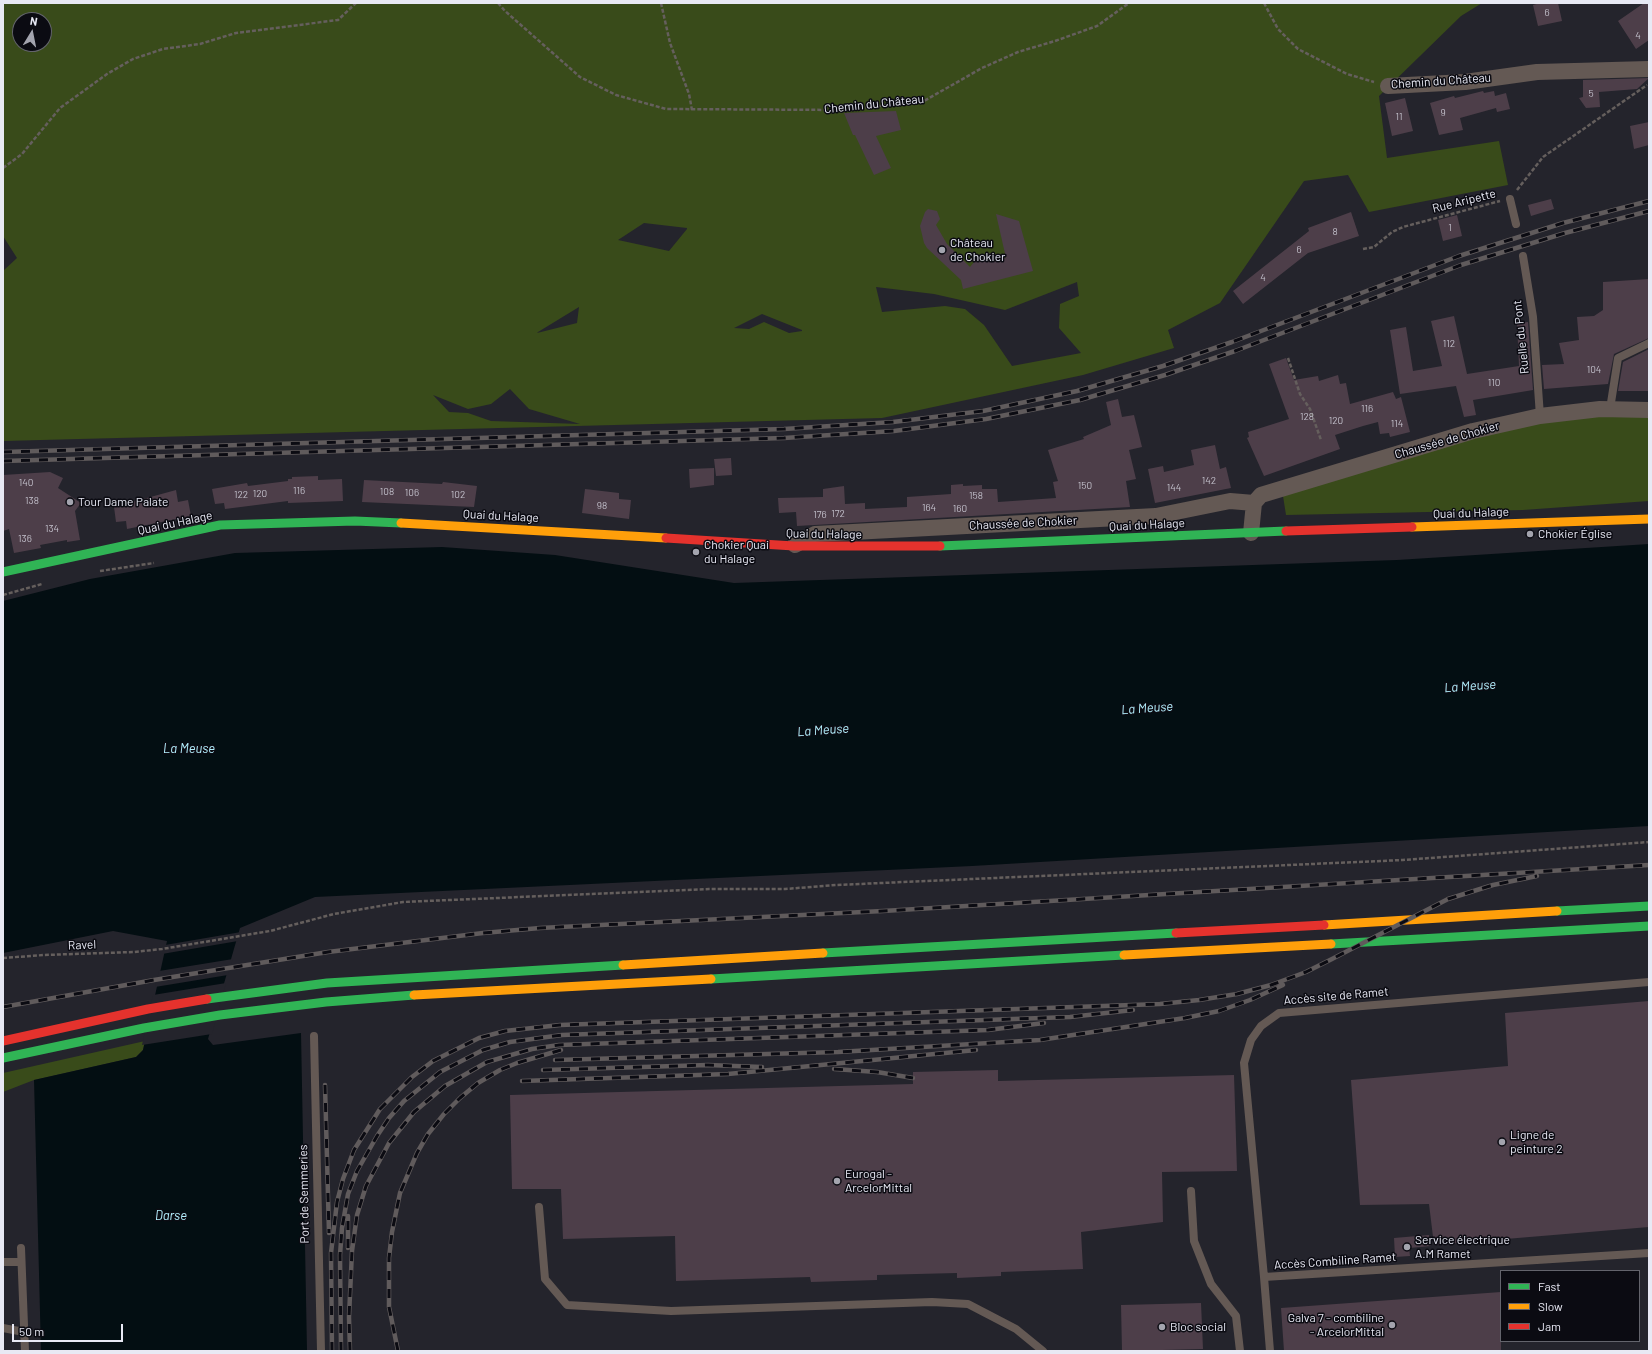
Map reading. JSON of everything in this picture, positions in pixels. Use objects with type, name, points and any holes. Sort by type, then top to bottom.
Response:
[{"type":"main road","name":"Quai du Halage","points":[[3,572],[228,525],[355,521],[527,529],[794,546],[925,547],[1251,532],[1649,519]]},
{"type":"main road","points":[[3,1041],[148,1009],[225,996],[327,983],[1649,906]]},
{"type":"main road","points":[[3,1058],[20,1053],[144,1028],[220,1015],[326,1002],[416,995],[1649,926]]},
{"type":"street","name":"Chemin du Château","points":[[1388,86],[1465,82],[1537,72],[1649,69]]},
{"type":"street","name":"Chaussée de Chokier","points":[[794,546],[815,534],[1156,516],[1230,502],[1254,503],[1261,494],[1472,431],[1540,416],[1600,409],[1649,410]]},
{"type":"street","points":[[1251,532],[1254,503]]},
{"type":"lane","points":[[1510,199],[1516,224]]},
{"type":"lane","name":"Ruelle du Pont","points":[[1523,256],[1533,317],[1540,416]]},
{"type":"lane","points":[[1610,409],[1618,358],[1649,343]]},
{"type":"lane","name":"Accès site de Ramet","points":[[1264,1277],[1244,1063],[1251,1040],[1261,1026],[1279,1013],[1649,982]]},
{"type":"lane","name":"Port de Semmeries","points":[[314,1036],[321,1351]]},
{"type":"lane","points":[[1191,1191],[1194,1241],[1211,1284],[1236,1316],[1240,1351]]},
{"type":"lane","points":[[539,1207],[545,1279],[567,1305],[671,1311],[932,1302],[968,1304],[1016,1329],[1043,1351]]},
{"type":"lane","points":[[21,1248],[25,1351]]},
{"type":"lane","name":"Accès Combiline Ramet","points":[[1270,1351],[1264,1277],[1649,1253]]},
{"type":"lane","points":[[3,1262],[21,1262]]},
{"type":"lane","points":[[3,1328],[24,1332]]},
{"type":"path","points":[[3,168],[22,154],[60,108],[107,74],[133,59],[163,49],[200,44],[236,33],[338,20],[356,3]]},
{"type":"path","name":"Chemin du Château","points":[[498,3],[505,12],[580,77],[616,95],[666,109],[692,110],[842,110],[924,101],[982,68],[1018,52],[1097,26],[1129,3]]},
{"type":"path","points":[[661,3],[670,43],[689,94],[692,110]]},
{"type":"path","name":"Chemin du Château","points":[[1264,3],[1278,29],[1298,49],[1347,74],[1388,86]]},
{"type":"path","name":"Rue Aripette","points":[[1363,249],[1374,247],[1392,232],[1403,227],[1510,199],[1543,156],[1636,93],[1647,84],[1649,79]]},
{"type":"path","points":[[1288,358],[1300,394],[1310,409],[1321,440]]},
{"type":"path","points":[[98,571],[154,563]]},
{"type":"path","points":[[3,595],[49,582]]},
{"type":"path","name":"Ravel","points":[[3,958],[134,952],[162,949],[241,937],[334,914],[403,902],[709,889],[785,889],[836,884],[1403,860],[1649,842]]},
{"type":"green space","points":[[3,3],[1482,3],[1461,16],[1379,96],[1387,158],[1499,141],[1508,185],[1369,212],[1348,175],[1304,181],[1220,303],[1168,330],[1174,348],[1083,375],[882,418],[3,441],[3,271],[17,258],[3,236]],"holes":[[[644,223],[687,228],[669,251],[618,240]],[[1077,282],[1079,296],[1060,304],[1059,328],[1081,353],[1012,366],[984,325],[965,309],[945,306],[882,312],[876,287],[934,294],[1005,310]],[[579,307],[577,323],[537,333]],[[762,314],[802,330],[802,331],[789,333],[764,322],[749,329],[734,328]],[[510,389],[529,409],[580,424],[491,421],[468,413],[449,412],[433,395],[468,409],[491,404]]]},
{"type":"green space","points":[[1649,413],[1649,501],[1523,510],[1286,515],[1283,496],[1411,455],[1539,421]]},
{"type":"green space","points":[[145,1041],[143,1050],[136,1057],[34,1080],[3,1092],[3,1073]]},
{"type":"water","name":"La Meuse","points":[[1649,544],[1649,826],[972,866],[315,897],[240,928],[208,1039],[213,1045],[301,1033],[307,1351],[41,1351],[34,1080],[136,1057],[143,1050],[167,941],[113,931],[3,953],[3,601],[90,579],[235,553],[442,547],[555,555],[734,583],[1397,560]]},
{"type":"pier","points":[[241,932],[238,941],[162,954],[165,945]]},
{"type":"pier","points":[[233,959],[228,975],[155,987],[159,971]]},
{"type":"pier","points":[[226,983],[212,1034],[142,1045],[153,995]]},
{"type":"building","points":[[1540,3],[1558,3],[1562,21],[1538,26],[1533,5]]},
{"type":"building","points":[[1644,3],[1649,3],[1649,40],[1636,49],[1618,21]]},
{"type":"building","points":[[1649,78],[1637,89],[1599,92],[1600,107],[1586,108],[1579,98],[1583,97],[1583,80]]},
{"type":"building","points":[[1483,91],[1484,93],[1494,91],[1495,96],[1506,93],[1510,109],[1497,112],[1496,108],[1460,118],[1463,130],[1439,135],[1430,103],[1454,96],[1455,98]]},
{"type":"building","points":[[1405,98],[1413,131],[1392,136],[1385,103]]},
{"type":"building","points":[[896,111],[901,130],[876,136],[891,168],[874,175],[855,135],[853,135],[844,113]]},
{"type":"building","points":[[1649,122],[1649,145],[1634,149],[1630,126]]},
{"type":"building","points":[[1551,199],[1554,209],[1531,216],[1528,205]]},
{"type":"building","name":"Château de Chokier","points":[[928,209],[937,211],[940,219],[936,225],[947,244],[970,267],[979,256],[990,253],[1006,258],[996,214],[1019,221],[1033,271],[963,289],[961,280],[927,248],[924,243],[920,226],[925,212]]},
{"type":"building","points":[[1351,212],[1359,236],[1308,253],[1243,304],[1233,291],[1309,231],[1308,228]]},
{"type":"building","points":[[1457,215],[1462,236],[1443,241],[1438,220]]},
{"type":"building","points":[[1649,279],[1649,338],[1614,354],[1608,384],[1544,389],[1542,365],[1564,364],[1559,343],[1579,340],[1577,317],[1594,316],[1603,310],[1603,282]]},
{"type":"building","points":[[1454,316],[1467,374],[1519,366],[1517,323],[1528,322],[1533,390],[1473,400],[1476,415],[1464,417],[1456,386],[1400,394],[1390,330],[1406,327],[1413,371],[1442,366],[1431,321]]},
{"type":"building","points":[[1649,349],[1649,391],[1618,391],[1623,362]]},
{"type":"building","points":[[1286,358],[1294,380],[1318,376],[1319,381],[1338,375],[1340,384],[1346,383],[1350,404],[1393,392],[1396,399],[1401,397],[1410,432],[1390,437],[1389,433],[1380,434],[1378,422],[1363,426],[1335,435],[1340,449],[1264,476],[1247,438],[1249,437],[1248,432],[1289,419],[1269,364]]},
{"type":"building","points":[[1118,399],[1122,417],[1134,415],[1142,447],[1129,450],[1136,479],[1126,481],[1130,507],[797,526],[796,512],[779,513],[778,498],[823,497],[823,489],[844,486],[845,504],[865,503],[865,509],[907,507],[907,497],[951,494],[951,485],[963,484],[963,486],[982,485],[982,489],[997,489],[998,502],[1056,498],[1053,482],[1058,481],[1048,450],[1084,439],[1083,437],[1111,425],[1106,402]]},
{"type":"building","points":[[1215,445],[1220,469],[1226,467],[1231,488],[1155,503],[1148,469],[1163,466],[1164,472],[1194,465],[1191,450]]},
{"type":"building","points":[[731,458],[732,475],[716,476],[714,459]]},
{"type":"building","points":[[714,468],[714,485],[690,488],[689,469]]},
{"type":"building","points":[[50,472],[63,478],[58,488],[81,503],[75,511],[80,540],[67,542],[67,540],[40,545],[41,548],[14,553],[9,529],[3,531],[3,475]]},
{"type":"building","points":[[318,476],[318,480],[342,479],[343,501],[288,503],[288,501],[225,509],[224,503],[215,504],[212,489],[247,483],[248,486],[288,481],[288,479],[292,479],[292,477]]},
{"type":"building","points":[[364,480],[442,484],[443,482],[477,486],[474,507],[362,502]]},
{"type":"building","points":[[585,489],[619,493],[619,499],[631,500],[629,519],[582,513]]},
{"type":"building","points":[[176,490],[178,502],[188,500],[191,516],[127,529],[126,521],[116,522],[114,507]]},
{"type":"building","name":"Ligne de peinture 2","points":[[1649,1001],[1649,1227],[1434,1245],[1429,1204],[1360,1205],[1351,1080],[1508,1066],[1505,1013]]},
{"type":"building","name":"Eurogal - ArcelorMittal","points":[[998,1070],[998,1081],[1234,1075],[1237,1171],[1162,1172],[1163,1222],[1081,1232],[1083,1269],[1001,1272],[1001,1276],[957,1278],[957,1273],[877,1275],[877,1280],[811,1282],[810,1277],[676,1281],[675,1236],[563,1239],[561,1189],[512,1189],[510,1095],[913,1084],[913,1072]]},
{"type":"building","name":"Service électrique A.M Ramet","points":[[1429,1235],[1431,1246],[1409,1248],[1410,1256],[1395,1257],[1394,1238]]},
{"type":"building","name":"Galva 7 - combiline - ArcelorMittal","points":[[1500,1292],[1501,1351],[1284,1351],[1281,1308]]},
{"type":"building","name":"Bloc social","points":[[1201,1303],[1203,1349],[1122,1351],[1121,1305]]},
{"type":"railway","points":[[3,452],[784,429],[893,422],[983,411],[1077,391],[1163,366],[1232,342],[1459,256],[1563,223],[1649,201]]},
{"type":"railway","points":[[3,461],[784,438],[894,431],[986,419],[1080,400],[1165,375],[1235,351],[1461,265],[1565,233],[1649,211]]},
{"type":"railway","points":[[3,1007],[154,980],[328,952],[483,933],[540,928],[883,911],[1649,865]]},
{"type":"railway","points":[[332,1351],[331,1253],[337,1202],[343,1179],[354,1150],[380,1109],[412,1077],[433,1061],[479,1038],[505,1031],[560,1025],[1160,1004],[1199,1000],[1237,994],[1271,985],[1306,972],[1448,899],[1493,885],[1537,876]]},
{"type":"railway","points":[[555,1060],[838,1052],[1040,1040],[1185,1018],[1219,1011],[1250,1000],[1283,985]]},
{"type":"railway","points":[[341,1351],[340,1255],[342,1228],[348,1194],[357,1171],[389,1118],[404,1101],[440,1072],[483,1050],[510,1042],[562,1035],[1070,1017],[1133,1010]]},
{"type":"railway","points":[[350,1351],[349,1317],[352,1251],[357,1215],[366,1186],[389,1143],[414,1112],[445,1086],[487,1062],[532,1049],[559,1045],[988,1030],[1044,1023]]},
{"type":"railway","points":[[398,1351],[389,1307],[389,1258],[392,1232],[400,1193],[417,1153],[428,1134],[444,1114],[478,1083],[500,1070],[517,1063],[561,1050]]},
{"type":"railway","points":[[522,1081],[728,1074],[976,1050]]},
{"type":"railway","points":[[543,1070],[708,1065],[762,1067]]},
{"type":"railway","points":[[834,1069],[877,1072],[913,1078]]},
{"type":"railway","points":[[325,1085],[329,1233]]},
{"type":"railway","points":[[348,1216],[348,1248]]},
{"type":"traffic: fast","points":[[3,572],[220,525],[355,521],[401,523]]},
{"type":"traffic: fast","points":[[940,546],[1286,531]]},
{"type":"traffic: fast","points":[[1557,911],[1649,906]]},
{"type":"traffic: fast","points":[[1331,944],[1649,926]]},
{"type":"traffic: fast","points":[[823,953],[1176,933]]},
{"type":"traffic: fast","points":[[711,979],[1124,955]]},
{"type":"traffic: fast","points":[[207,999],[327,983],[623,965]]},
{"type":"traffic: fast","points":[[3,1058],[144,1028],[220,1015],[326,1002],[414,995]]},
{"type":"traffic: slow","points":[[1412,527],[1649,519]]},
{"type":"traffic: slow","points":[[401,523],[666,538]]},
{"type":"traffic: slow","points":[[1324,925],[1557,911]]},
{"type":"traffic: slow","points":[[1124,955],[1331,944]]},
{"type":"traffic: slow","points":[[623,965],[823,953]]},
{"type":"traffic: slow","points":[[414,995],[711,979]]},
{"type":"traffic: jam","points":[[1286,531],[1412,527]]},
{"type":"traffic: jam","points":[[666,538],[794,546],[940,546]]},
{"type":"traffic: jam","points":[[1176,933],[1324,925]]},
{"type":"traffic: jam","points":[[3,1041],[148,1009],[207,999]]},
{"type":"place","name":"Château de Chokier","points":[[942,250]]},
{"type":"place","name":"Tour Dame Palate","points":[[70,502]]},
{"type":"place","name":"Chokier Église","points":[[1530,534]]},
{"type":"place","name":"Chokier Quai du Halage","points":[[696,552]]},
{"type":"place","name":"Ligne de peinture 2","points":[[1502,1142]]},
{"type":"place","name":"Eurogal - ArcelorMittal","points":[[837,1181]]},
{"type":"place","name":"Service électrique A.M Ramet","points":[[1407,1247]]},
{"type":"place","name":"Galva 7 - combiline - ArcelorMittal","points":[[1392,1325]]},
{"type":"place","name":"Bloc social","points":[[1162,1327]]},
{"type":"water label","name":"Darse","points":[[171,1216]]}]
